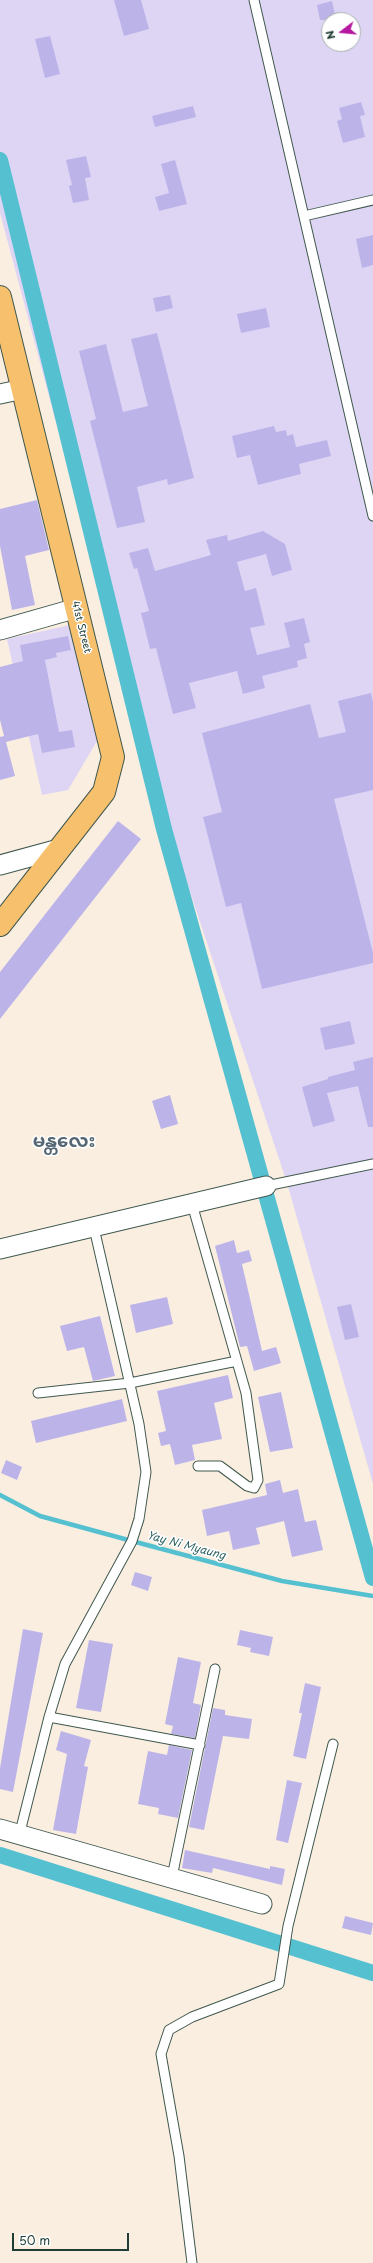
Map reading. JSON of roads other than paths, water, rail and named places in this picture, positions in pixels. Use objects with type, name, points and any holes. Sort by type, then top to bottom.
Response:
[{"type":"main road","name":"41st Street","points":[[0,297],[113,757],[104,792],[0,925]]},
{"type":"street","points":[[0,394],[23,389]]},
{"type":"street","points":[[0,630],[77,608]]},
{"type":"street","points":[[0,865],[60,849]]},
{"type":"street","points":[[0,1249],[260,1188]]},
{"type":"street","points":[[0,1829],[19,1836],[172,1877],[262,1904]]},
{"type":"lane","points":[[254,0],[373,516]]},
{"type":"lane","points":[[304,216],[373,200]]},
{"type":"lane","points":[[260,1188],[373,1164]]},
{"type":"lane","points":[[192,1204],[246,1393],[258,1480],[254,1488],[247,1486],[220,1466],[198,1466]]},
{"type":"lane","points":[[19,1836],[49,1717],[65,1664],[132,1541],[139,1519],[146,1472],[130,1384],[94,1228]]},
{"type":"lane","points":[[38,1393],[130,1384],[237,1361]]},
{"type":"lane","points":[[172,1877],[215,1669]]},
{"type":"lane","points":[[49,1717],[200,1745]]},
{"type":"lane","points":[[192,2263],[179,2156],[161,2054],[170,2030],[192,2017],[280,1984],[284,1964],[288,1926],[333,1744]]},
{"type":"waterway","points":[[0,160],[164,829],[373,1578]]},
{"type":"waterway","name":"Yay Ni Myaung","points":[[0,1495],[40,1516],[132,1541],[282,1581],[373,1596]]},
{"type":"waterway","points":[[0,1855],[373,1973]]},
{"type":"district","name":"မန္တလေး","points":[[64,1142]]}]
